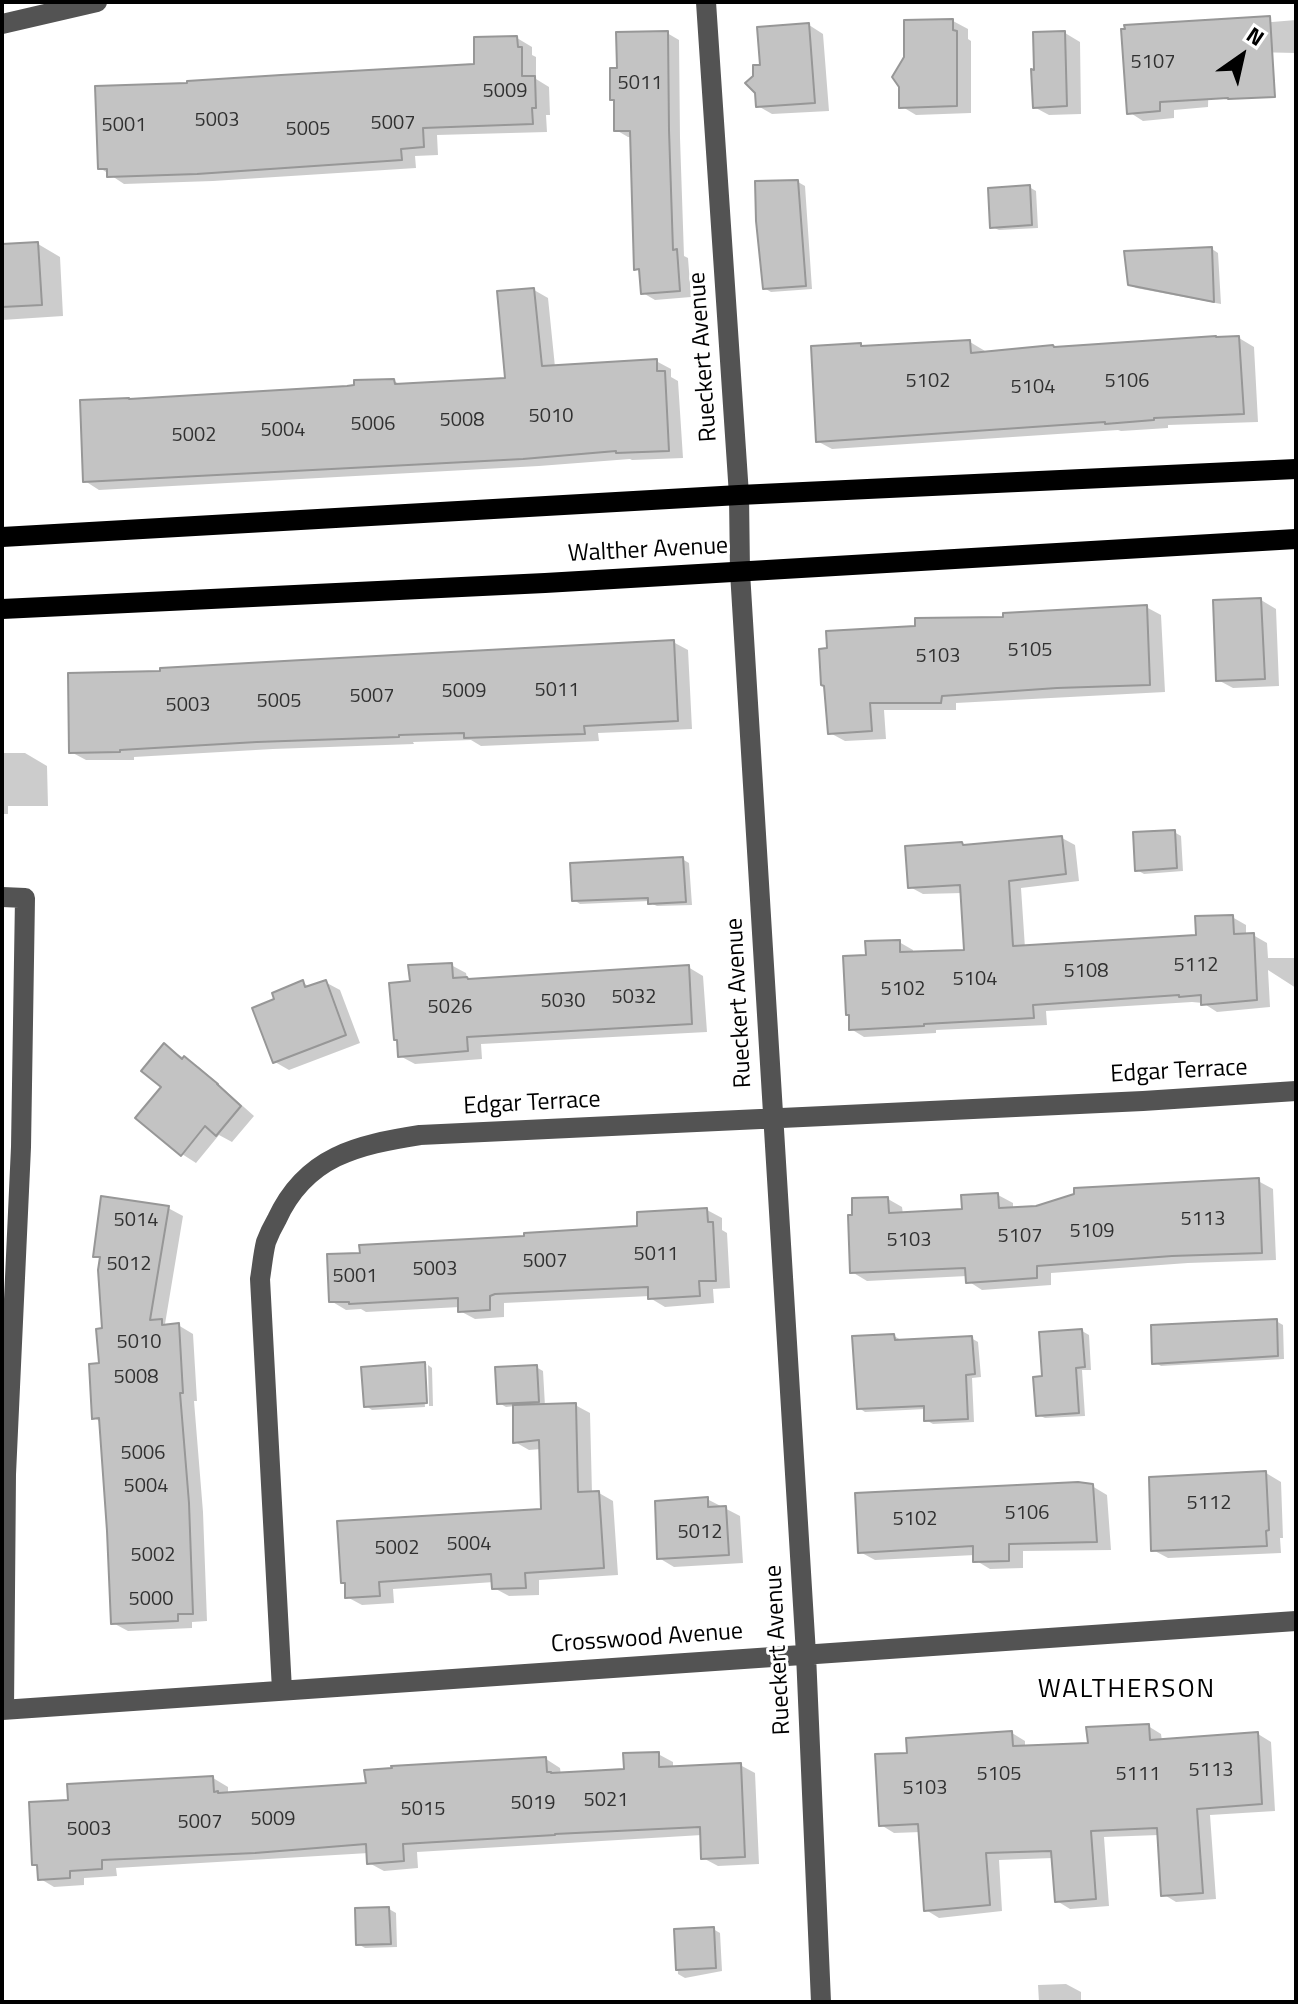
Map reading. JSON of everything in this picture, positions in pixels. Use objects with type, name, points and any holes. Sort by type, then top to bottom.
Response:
[{"type":"main road","name":"Walther Avenue","points":[[2,537],[739,495],[1296,469]]},
{"type":"main road","name":"Walther Avenue","points":[[2,609],[529,584],[1296,539]]},
{"type":"street","points":[[2,24],[97,2]]},
{"type":"street","name":"Rueckert Avenue","points":[[706,2],[739,495],[740,572],[806,1654],[821,2002]]},
{"type":"street","points":[[2,897],[25,898],[21,1147],[6,1474],[3,1710]]},
{"type":"street","name":"Edgar Terrace","points":[[282,1690],[260,1279],[267,1241],[285,1201],[308,1174],[339,1155],[374,1142],[420,1135],[1296,1091]]},
{"type":"street","name":"Crosswood Avenue","points":[[3,1710],[1296,1621]]},
{"type":"building","points":[[1270,16],[1275,97],[1160,102],[1160,111],[1127,114],[1121,29],[1125,29],[1124,25]]},
{"type":"building","points":[[953,19],[953,30],[957,31],[957,106],[899,108],[899,87],[892,77],[904,57],[904,20]]},
{"type":"building","points":[[809,23],[815,103],[756,107],[755,93],[745,83],[753,76],[753,65],[760,65],[757,27]]},
{"type":"building","points":[[668,31],[673,250],[677,249],[680,291],[641,294],[639,269],[634,270],[630,131],[614,131],[610,68],[617,68],[616,32]]},
{"type":"building","points":[[1065,31],[1067,106],[1033,108],[1033,32]]},
{"type":"building","points":[[517,36],[518,47],[522,47],[522,76],[535,76],[533,124],[423,128],[424,147],[401,149],[402,160],[107,177],[107,169],[98,169],[95,86],[474,64],[474,37]]},
{"type":"building","points":[[798,180],[806,286],[763,289],[755,181]]},
{"type":"building","points":[[1030,185],[1032,225],[990,228],[988,188]]},
{"type":"building","points":[[38,242],[42,305],[2,307],[2,244]]},
{"type":"building","points":[[1212,247],[1214,302],[1128,285],[1124,251]]},
{"type":"building","points":[[534,288],[542,366],[657,359],[657,371],[665,371],[669,451],[616,451],[523,459],[83,482],[80,400],[347,386],[354,385],[354,380],[394,379],[395,384],[505,378],[497,291]]},
{"type":"building","points":[[1239,336],[1244,414],[816,442],[811,346],[970,340],[971,353]]},
{"type":"building","points":[[1261,598],[1265,679],[1216,681],[1213,600]]},
{"type":"building","points":[[1147,605],[1150,685],[942,696],[941,703],[870,703],[872,731],[828,734],[819,649],[827,648],[826,631],[915,626],[915,618],[1003,617],[1003,613]]},
{"type":"building","points":[[674,640],[678,721],[584,726],[585,734],[464,738],[464,733],[399,735],[69,753],[68,673],[160,671],[160,668]]},
{"type":"building","points":[[1175,830],[1177,868],[1135,871],[1133,832]]},
{"type":"building","points":[[1062,836],[1066,874],[1009,881],[1013,946],[1196,935],[1195,916],[1233,915],[1234,934],[1254,933],[1257,1000],[1201,1005],[1201,995],[1179,995],[1033,1005],[1034,1018],[849,1030],[843,956],[866,955],[865,941],[900,940],[900,952],[964,950],[960,885],[908,888],[905,846],[962,842],[963,845]]},
{"type":"building","points":[[683,857],[686,902],[648,904],[648,898],[572,901],[570,863]]},
{"type":"building","points":[[452,963],[453,978],[468,979],[689,965],[692,1024],[467,1037],[468,1051],[398,1057],[389,983],[410,981],[408,965]]},
{"type":"building","points":[[303,980],[305,987],[326,980],[346,1035],[273,1063],[252,1008],[274,999],[272,993]]},
{"type":"building","points":[[164,1043],[182,1059],[184,1056],[241,1106],[216,1136],[205,1126],[181,1156],[135,1118],[161,1087],[141,1071]]},
{"type":"building","points":[[1259,1178],[1262,1253],[1037,1266],[1037,1278],[966,1283],[965,1268],[850,1273],[848,1215],[852,1215],[852,1198],[888,1197],[889,1213],[962,1209],[961,1195],[998,1193],[999,1208],[1036,1206],[1074,1194],[1074,1188]]},
{"type":"building","points":[[101,1196],[169,1206],[150,1320],[162,1319],[162,1325],[179,1323],[193,1614],[178,1614],[178,1621],[111,1624],[99,1418],[92,1419],[89,1364],[99,1363],[96,1329],[102,1328],[100,1257],[93,1257]]},
{"type":"building","points":[[707,1208],[708,1222],[713,1222],[716,1281],[699,1281],[700,1296],[648,1299],[648,1287],[495,1294],[490,1296],[490,1310],[458,1312],[458,1298],[349,1304],[329,1302],[327,1254],[360,1253],[359,1245],[637,1226],[637,1212]]},
{"type":"building","points":[[1277,1319],[1278,1356],[1152,1364],[1151,1325]]},
{"type":"building","points":[[1082,1329],[1085,1367],[1076,1368],[1079,1413],[1036,1416],[1033,1377],[1042,1376],[1039,1332]]},
{"type":"building","points":[[894,1334],[895,1340],[972,1336],[975,1374],[966,1375],[968,1419],[924,1421],[924,1406],[857,1409],[852,1336]]},
{"type":"building","points":[[425,1362],[427,1403],[364,1407],[361,1367]]},
{"type":"building","points":[[537,1365],[539,1402],[497,1404],[495,1367]]},
{"type":"building","points":[[576,1403],[578,1492],[599,1491],[604,1568],[525,1573],[526,1588],[492,1589],[491,1574],[379,1582],[380,1596],[345,1598],[345,1583],[341,1583],[337,1521],[541,1509],[539,1440],[513,1443],[513,1405]]},
{"type":"building","points":[[1266,1471],[1267,1546],[1151,1551],[1149,1477]]},
{"type":"building","points":[[1078,1482],[1093,1484],[1097,1542],[1009,1544],[1009,1561],[973,1562],[973,1546],[858,1553],[855,1493]]},
{"type":"building","points":[[708,1497],[708,1507],[726,1506],[729,1555],[657,1559],[655,1501]]},
{"type":"building","points":[[1149,1724],[1150,1740],[1258,1732],[1262,1804],[1197,1809],[1203,1893],[1161,1896],[1157,1828],[1091,1831],[1096,1899],[1055,1902],[1051,1851],[986,1853],[990,1905],[924,1911],[918,1824],[879,1826],[875,1754],[907,1753],[906,1738],[1012,1731],[1013,1746],[1088,1743],[1086,1727]]},
{"type":"building","points":[[659,1752],[659,1767],[741,1763],[745,1857],[701,1859],[700,1827],[403,1844],[404,1861],[367,1864],[366,1844],[102,1860],[102,1869],[70,1871],[70,1878],[38,1880],[37,1865],[32,1865],[29,1802],[68,1800],[67,1784],[213,1776],[214,1792],[218,1793],[366,1783],[364,1770],[391,1766],[546,1757],[547,1772],[551,1773],[624,1769],[623,1753]]},
{"type":"building","points":[[389,1907],[391,1944],[356,1945],[355,1908]]},
{"type":"building","points":[[714,1927],[716,1968],[676,1970],[674,1929]]},
{"type":"district","name":"WALTHERSON","points":[[1127,1691]]}]
